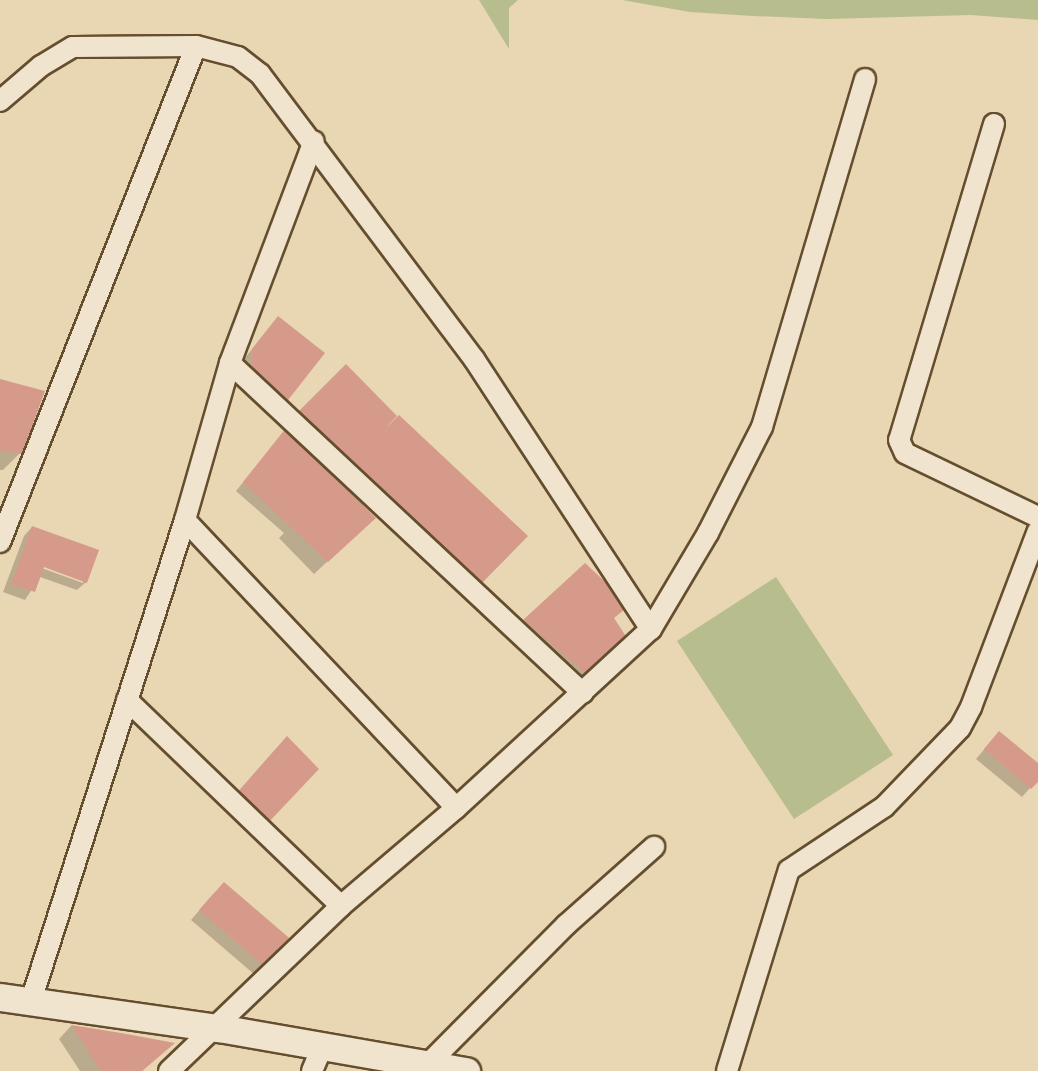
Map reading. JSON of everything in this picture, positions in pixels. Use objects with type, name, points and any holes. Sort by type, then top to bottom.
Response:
[{"type":"main road","points":[[0,997],[219,1028],[466,1071]]},
{"type":"street","points":[[0,101],[41,66],[73,47],[196,46],[238,57],[260,74],[314,141],[474,359],[651,629]]},
{"type":"street","points":[[0,542],[196,46]]},
{"type":"street","points":[[169,1071],[219,1028],[341,906],[456,808],[651,629],[708,533],[762,427],[865,79]]},
{"type":"street","points":[[994,124],[899,440],[905,453],[1038,517]]},
{"type":"street","points":[[31,1001],[185,520],[230,363],[314,141]]},
{"type":"street","points":[[230,363],[583,693]]},
{"type":"street","points":[[185,520],[456,808]]},
{"type":"street","points":[[727,1071],[789,870],[884,807],[960,728],[971,708],[1038,531]]},
{"type":"street","points":[[127,700],[341,906]]},
{"type":"street","points":[[428,1064],[566,925],[654,847]]},
{"type":"street","points":[[312,1071],[323,1045]]},
{"type":"green space","points":[[479,0],[518,0],[509,8],[509,49]]},
{"type":"green space","points":[[622,0],[1038,0],[1038,20],[971,15],[827,19],[753,16],[690,12]]},
{"type":"green space","points":[[776,577],[893,755],[794,819],[677,641]]},
{"type":"building","points":[[278,316],[325,353],[288,400],[252,372],[252,349]]},
{"type":"building","points":[[346,364],[397,416],[379,435],[399,415],[528,536],[481,584],[298,412]]},
{"type":"building","points":[[0,379],[45,391],[22,454],[0,451]]},
{"type":"building","points":[[286,428],[376,518],[328,562],[243,482]]},
{"type":"building","points":[[32,526],[99,550],[87,583],[44,567],[35,592],[11,584]]},
{"type":"building","points":[[585,563],[630,605],[614,618],[629,641],[587,675],[523,620]]},
{"type":"building","points":[[999,731],[1038,763],[1038,782],[1031,789],[984,749]]},
{"type":"building","points":[[287,736],[319,769],[267,824],[236,794]]},
{"type":"building","points":[[224,882],[295,943],[265,967],[199,910]]},
{"type":"building","points":[[71,1025],[175,1043],[142,1071],[101,1071]]}]
